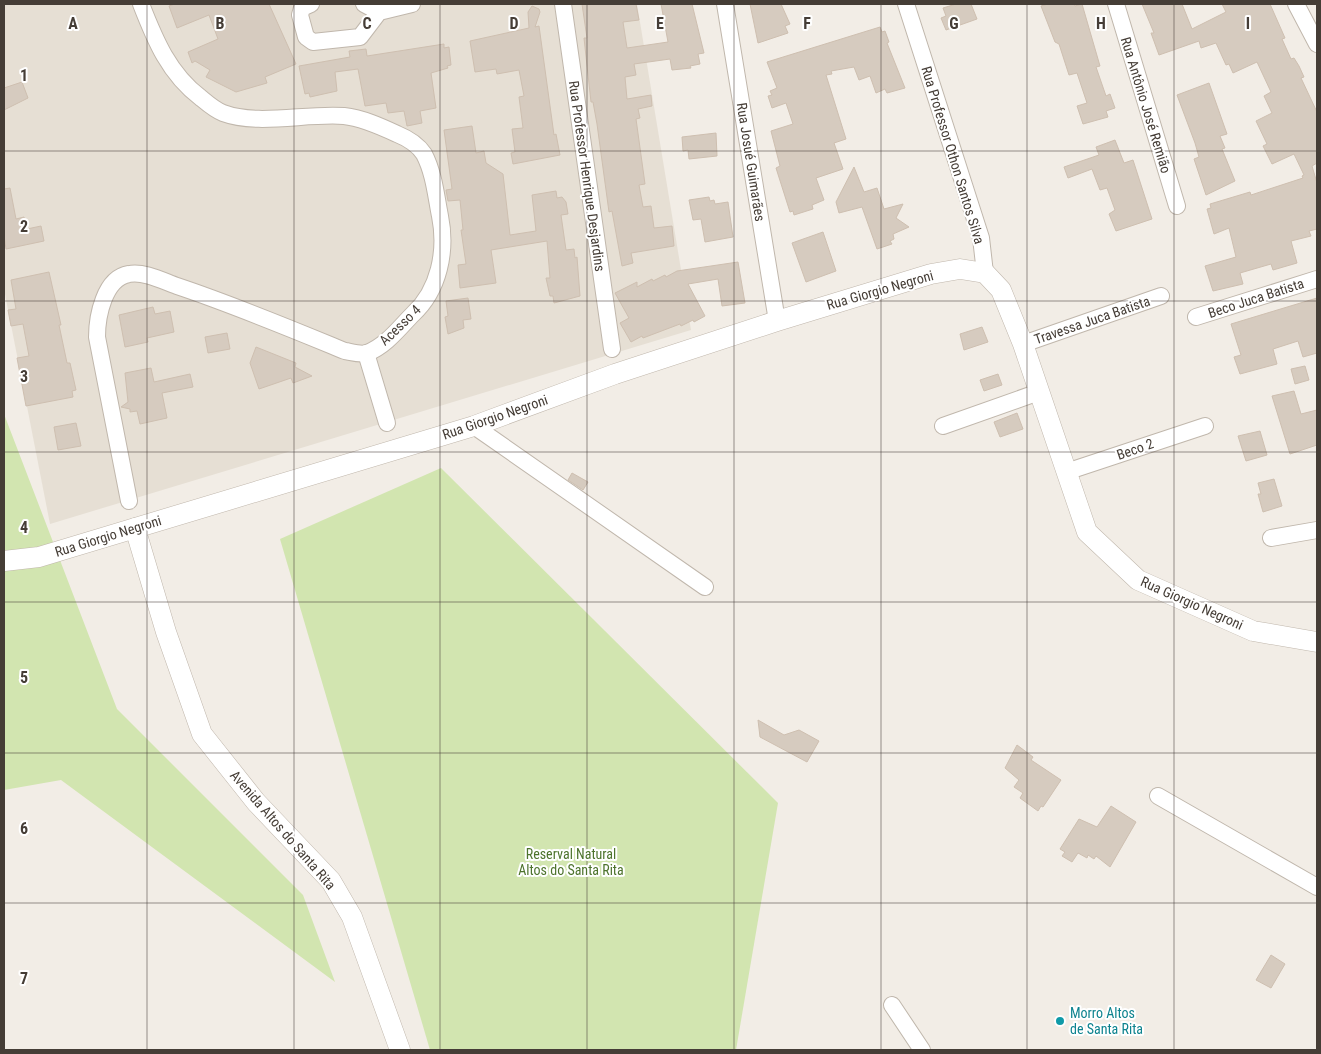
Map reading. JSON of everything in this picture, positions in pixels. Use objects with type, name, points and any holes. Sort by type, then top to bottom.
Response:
[{"type":"street","name":"Acesso 4","points":[[129,501],[97,337],[97,318],[104,298],[115,281],[129,274],[145,275],[222,301],[345,351],[366,353],[382,344],[418,310],[432,292],[438,275],[442,224],[431,173],[423,153],[408,139],[363,120],[343,116],[260,117],[222,112],[189,89],[175,75],[160,48],[141,4]]},
{"type":"street","points":[[311,4],[302,8],[300,12],[306,37],[310,42],[360,36],[379,12],[412,4]]},
{"type":"street","points":[[364,4],[379,12]]},
{"type":"street","name":"Rua Professor Henrique Desjardins","points":[[563,4],[612,348]]},
{"type":"street","name":"Rua Josué Guimarães","points":[[725,4],[777,321]]},
{"type":"street","name":"Rua Professor Othon Santos Silva","points":[[906,4],[981,238],[985,273]]},
{"type":"street","name":"Rua Antônio José Remião","points":[[1116,4],[1177,206]]},
{"type":"street","points":[[1296,4],[1317,44]]},
{"type":"street","name":"Rua Giorgio Negroni","points":[[4,561],[39,557],[474,426],[615,374],[777,321],[931,274],[960,270],[985,273]]},
{"type":"street","points":[[985,273],[1000,290],[1023,344],[1066,472]]},
{"type":"street","name":"Beco Juca Batista","points":[[1196,317],[1317,279]]},
{"type":"street","name":"Travessa Juca Batista","points":[[1023,344],[1161,296]]},
{"type":"street","points":[[366,353],[387,423]]},
{"type":"street","points":[[943,426],[1039,392]]},
{"type":"street","points":[[474,426],[705,587]]},
{"type":"street","name":"Beco 2","points":[[1066,472],[1205,426]]},
{"type":"street","name":"Rua Giorgio Negroni","points":[[1066,472],[1088,532],[1138,580],[1253,631],[1317,642]]},
{"type":"street","name":"Avenida Altos do Santa Rita","points":[[135,528],[166,632],[202,734],[256,802],[331,881],[352,917],[400,1050]]},
{"type":"street","points":[[1271,538],[1317,530]]},
{"type":"street","points":[[1158,796],[1317,887]]},
{"type":"street","points":[[892,1004],[922,1050]]},
{"type":"shaded area","points":[[4,4],[637,4],[691,330],[50,524],[4,289]]},
{"type":"green space","points":[[4,414],[117,709],[303,895],[335,982],[61,780],[4,790]]},
{"type":"green space","name":"Reserval Natural Altos do Santa Rita","points":[[441,468],[778,803],[736,1050],[430,1050],[280,539]]},
{"type":"building","points":[[175,4],[269,4],[296,64],[265,77],[267,83],[236,92],[206,77],[210,70],[195,61],[192,63],[188,52],[218,39],[209,15],[177,28],[169,6]]},
{"type":"building","points":[[582,4],[636,4],[639,20],[623,22],[627,48],[668,42],[661,4],[692,4],[704,53],[698,54],[700,64],[690,66],[691,68],[672,70],[670,59],[634,64],[636,75],[625,77],[627,99],[651,95],[652,106],[638,109],[640,118],[636,119],[645,184],[639,185],[643,207],[651,206],[654,228],[672,226],[674,246],[631,253],[633,263],[622,266],[612,211],[609,212],[597,124],[593,102],[591,102],[584,38],[587,38]]},
{"type":"building","points":[[750,4],[781,4],[790,24],[785,26],[788,33],[758,43]]},
{"type":"building","points":[[956,4],[971,4],[977,19],[946,30],[941,18],[946,16],[943,8]]},
{"type":"building","points":[[1048,4],[1074,4],[1075,6],[1082,4],[1100,66],[1096,67],[1106,96],[1110,94],[1115,108],[1106,111],[1108,117],[1083,124],[1077,106],[1087,103],[1077,73],[1069,75],[1059,44],[1055,42],[1041,6]]},
{"type":"building","points":[[1142,4],[1182,4],[1192,29],[1226,12],[1222,4],[1270,4],[1285,38],[1282,39],[1291,59],[1294,58],[1299,66],[1304,77],[1301,78],[1317,112],[1317,163],[1312,166],[1317,183],[1317,229],[1309,231],[1311,236],[1291,241],[1297,263],[1273,270],[1271,264],[1240,273],[1243,284],[1213,291],[1205,266],[1236,257],[1229,228],[1214,234],[1207,209],[1211,208],[1210,204],[1250,192],[1251,195],[1303,178],[1302,176],[1304,175],[1294,154],[1272,164],[1263,146],[1267,144],[1256,121],[1272,113],[1264,96],[1271,92],[1257,62],[1233,73],[1229,64],[1226,65],[1216,43],[1201,48],[1199,41],[1159,55],[1151,33],[1154,33]]},
{"type":"building","points":[[532,6],[539,9],[540,12],[535,27],[539,26],[554,135],[556,134],[560,155],[513,164],[511,153],[515,152],[512,129],[523,128],[519,97],[524,96],[519,70],[497,74],[496,69],[475,72],[470,41],[529,28],[528,12]]},
{"type":"building","points":[[880,27],[882,32],[885,31],[889,42],[887,43],[905,88],[887,93],[885,89],[876,93],[870,76],[859,80],[854,67],[831,71],[832,74],[826,75],[846,139],[834,143],[843,169],[816,178],[824,200],[812,205],[813,209],[794,215],[793,211],[790,212],[776,168],[780,166],[771,131],[793,124],[786,103],[772,108],[768,96],[772,95],[770,91],[777,88],[767,62]]},
{"type":"building","points":[[444,44],[444,48],[449,47],[451,65],[447,66],[448,68],[431,73],[436,108],[420,111],[422,123],[407,126],[404,111],[388,113],[386,103],[365,106],[358,69],[335,72],[337,91],[310,97],[309,93],[305,94],[299,66],[350,57],[349,51],[366,49],[367,56]]},
{"type":"building","points":[[22,82],[28,98],[4,110],[4,88]]},
{"type":"building","points":[[1209,83],[1227,134],[1220,136],[1225,148],[1222,149],[1235,181],[1206,195],[1194,159],[1199,157],[1195,143],[1177,95]]},
{"type":"building","points":[[472,126],[476,153],[484,151],[486,163],[503,174],[510,235],[536,231],[532,195],[556,191],[557,198],[562,197],[566,202],[568,214],[561,215],[566,250],[574,249],[575,258],[577,257],[580,296],[554,303],[553,296],[550,296],[546,278],[550,278],[547,241],[491,250],[496,283],[460,288],[458,265],[466,264],[461,230],[463,230],[460,200],[448,201],[446,190],[452,189],[444,130]]},
{"type":"building","points":[[716,133],[717,156],[689,159],[688,150],[683,151],[682,137]]},
{"type":"building","points":[[1115,140],[1124,163],[1133,160],[1152,219],[1116,231],[1109,214],[1115,210],[1107,188],[1100,190],[1092,169],[1068,178],[1064,167],[1099,155],[1096,147]]},
{"type":"building","points":[[854,167],[864,192],[877,188],[884,209],[903,204],[896,218],[909,227],[893,234],[894,239],[890,241],[892,244],[877,249],[862,207],[839,213],[836,202]]},
{"type":"building","points":[[10,188],[16,219],[24,217],[27,229],[41,226],[44,241],[6,249],[4,236],[4,189]]},
{"type":"building","points":[[709,197],[710,201],[714,200],[715,204],[728,202],[733,237],[705,242],[701,219],[693,220],[689,200]]},
{"type":"building","points":[[823,232],[836,271],[806,282],[792,243]]},
{"type":"building","points":[[738,262],[745,303],[722,306],[718,279],[688,284],[705,316],[694,322],[693,320],[681,326],[680,324],[643,338],[642,336],[631,342],[620,323],[629,318],[615,293],[637,282],[637,287],[652,279],[653,281],[665,275],[666,277],[677,271]]},
{"type":"building","points":[[49,272],[67,363],[70,363],[76,390],[72,391],[73,397],[26,406],[17,358],[29,356],[23,324],[11,326],[8,310],[16,309],[11,280]]},
{"type":"building","points":[[468,298],[471,319],[463,320],[464,328],[448,334],[445,317],[448,316],[446,301]]},
{"type":"building","points":[[1317,298],[1317,353],[1303,357],[1298,341],[1273,349],[1277,364],[1240,374],[1234,357],[1241,355],[1231,324]]},
{"type":"building","points":[[153,307],[155,314],[170,311],[174,332],[147,338],[148,342],[125,347],[119,315]]},
{"type":"building","points":[[982,327],[988,342],[964,350],[960,334]]},
{"type":"building","points":[[227,333],[230,349],[208,353],[205,337]]},
{"type":"building","points":[[256,347],[296,363],[295,367],[312,376],[293,383],[291,378],[259,389],[250,363]]},
{"type":"building","points":[[1305,366],[1309,380],[1295,384],[1291,369]]},
{"type":"building","points":[[151,368],[154,382],[190,374],[193,387],[162,393],[167,418],[140,424],[137,411],[130,412],[130,409],[121,407],[128,402],[125,373]]},
{"type":"building","points":[[998,374],[1002,385],[984,391],[980,380]]},
{"type":"building","points":[[1294,391],[1301,414],[1317,410],[1317,445],[1290,454],[1272,396]]},
{"type":"building","points":[[1017,413],[1023,429],[1000,437],[994,422]]},
{"type":"building","points":[[76,423],[81,446],[58,450],[54,427]]},
{"type":"building","points":[[1260,431],[1267,455],[1246,461],[1238,436]]},
{"type":"building","points":[[572,473],[588,482],[583,490],[568,480]]},
{"type":"building","points":[[1274,479],[1282,506],[1263,512],[1258,494],[1261,494],[1258,483]]},
{"type":"building","points":[[758,720],[784,735],[799,730],[819,741],[807,762],[760,737]]},
{"type":"building","points":[[1017,745],[1033,757],[1031,760],[1061,780],[1043,807],[1041,806],[1038,811],[1020,798],[1023,793],[1014,787],[1019,780],[1005,768]]},
{"type":"building","points":[[1111,806],[1136,822],[1110,867],[1096,856],[1094,859],[1088,855],[1087,858],[1078,853],[1072,862],[1062,856],[1065,852],[1060,849],[1079,819],[1097,827]]},
{"type":"building","points":[[1271,955],[1285,964],[1271,988],[1256,980]]},
{"type":"place","name":"Morro Altos de Santa Rita","points":[[1060,1021]]}]
